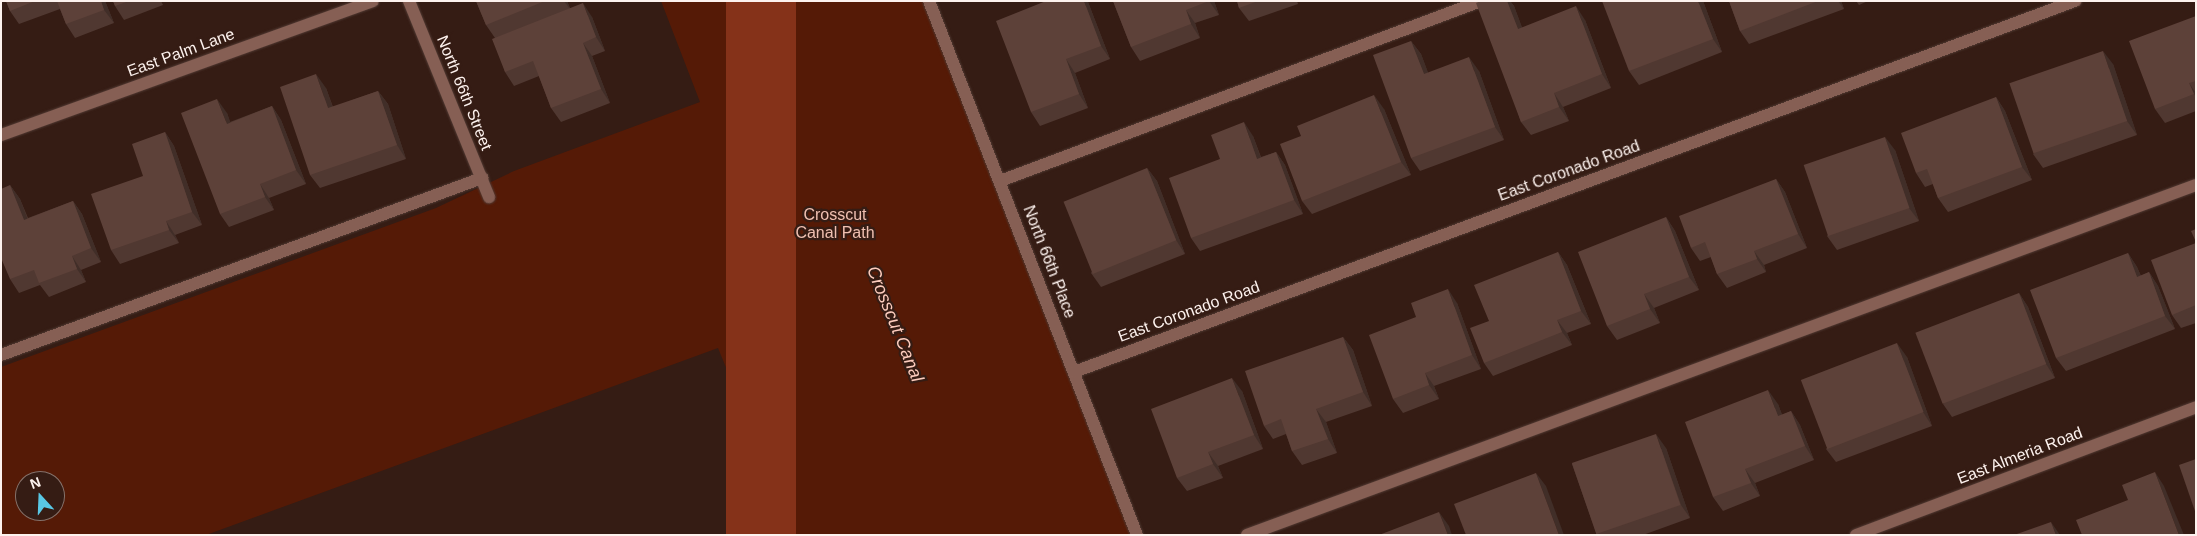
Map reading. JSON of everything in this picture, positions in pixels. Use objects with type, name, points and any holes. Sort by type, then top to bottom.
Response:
[{"type":"street","name":"East Palm Lane","points":[[1,135],[373,1]]},
{"type":"street","name":"North 66th Street","points":[[409,1],[489,197]]},
{"type":"street","name":"North 66th Place","points":[[929,1],[1137,535]]},
{"type":"street","points":[[1000,181],[1481,1]]},
{"type":"street","name":"East Coronado Road","points":[[1074,372],[2075,1]]},
{"type":"street","points":[[1,355],[482,178]]},
{"type":"street","points":[[1247,535],[2196,185]]},
{"type":"street","name":"East Almeria Road","points":[[1856,535],[2196,407]]},
{"type":"green space","name":"Crosscut Canal Path","points":[[661,1],[929,1],[1137,535],[795,535],[718,348],[206,535],[1,535],[1,367],[436,208],[514,171],[700,102]]},
{"type":"water","points":[[726,1],[796,1],[796,535],[726,535]]},
{"type":"building","points":[[6,1],[35,1],[10,11]]},
{"type":"building","points":[[57,1],[101,1],[104,10],[66,24]]},
{"type":"building","points":[[113,1],[129,1],[115,6]]},
{"type":"building","points":[[476,1],[545,1],[486,25]]},
{"type":"building","points":[[1046,1],[1084,1],[1101,46],[1066,59],[1079,94],[1031,112],[996,21]]},
{"type":"building","points":[[1113,1],[1209,1],[1186,10],[1191,24],[1131,47]]},
{"type":"building","points":[[1237,1],[1258,1],[1239,8]]},
{"type":"building","points":[[1481,1],[1507,1],[1518,29],[1576,6],[1602,74],[1554,93],[1559,107],[1521,122],[1476,3]]},
{"type":"building","points":[[1602,1],[1698,1],[1713,39],[1629,71]]},
{"type":"building","points":[[1729,1],[1818,1],[1740,31]]},
{"type":"building","points":[[583,3],[596,37],[583,43],[601,89],[551,108],[533,61],[505,72],[492,39]]},
{"type":"building","points":[[2196,16],[2196,81],[2189,83],[2194,94],[2155,109],[2129,41]]},
{"type":"building","points":[[1411,41],[1424,74],[1469,57],[1495,127],[1411,158],[1373,55]]},
{"type":"building","points":[[2103,51],[2127,121],[2033,153],[2009,83]]},
{"type":"building","points":[[316,74],[328,108],[378,91],[397,145],[310,175],[280,87]]},
{"type":"building","points":[[1374,95],[1401,162],[1302,201],[1280,144],[1301,136],[1297,126]]},
{"type":"building","points":[[1996,97],[2022,167],[1938,198],[1927,169],[1916,173],[1901,133]]},
{"type":"building","points":[[217,99],[227,124],[272,106],[296,170],[260,184],[265,197],[220,214],[181,113]]},
{"type":"building","points":[[1244,122],[1257,159],[1276,152],[1294,200],[1191,238],[1169,178],[1220,159],[1211,135]]},
{"type":"building","points":[[165,132],[192,212],[166,221],[169,230],[111,250],[91,194],[143,176],[132,144]]},
{"type":"building","points":[[1885,137],[1909,208],[1828,236],[1804,165]]},
{"type":"building","points":[[1147,168],[1176,240],[1093,274],[1064,202]]},
{"type":"building","points":[[1776,179],[1798,234],[1754,251],[1757,259],[1717,274],[1705,242],[1691,248],[1679,216]]},
{"type":"building","points":[[10,185],[24,220],[73,201],[91,248],[72,256],[77,269],[39,283],[34,270],[10,279],[1,258],[1,189]]},
{"type":"building","points":[[1666,217],[1689,277],[1644,294],[1650,309],[1607,326],[1578,252]]},
{"type":"building","points":[[2196,229],[2196,242],[2191,231]]},
{"type":"building","points":[[2196,243],[2196,305],[2172,315],[2151,260]]},
{"type":"building","points":[[1558,252],[1581,311],[1557,320],[1562,332],[1484,363],[1470,328],[1489,321],[1474,285]]},
{"type":"building","points":[[2128,253],[2137,277],[2149,272],[2165,316],[2056,358],[2030,290]]},
{"type":"building","points":[[1448,289],[1472,355],[1425,373],[1429,385],[1393,399],[1369,335],[1416,317],[1411,303]]},
{"type":"building","points":[[2019,293],[2046,364],[1943,404],[1915,333]]},
{"type":"building","points":[[1343,337],[1363,392],[1316,409],[1328,439],[1292,451],[1281,419],[1264,426],[1245,371]]},
{"type":"building","points":[[1897,343],[1924,412],[1827,449],[1801,380]]},
{"type":"building","points":[[1232,378],[1254,435],[1208,452],[1213,464],[1177,478],[1151,409]]},
{"type":"building","points":[[1768,390],[1778,416],[1791,411],[1805,446],[1745,469],[1751,483],[1713,497],[1685,422]]},
{"type":"building","points":[[1656,434],[1680,505],[1596,534],[1572,463]]},
{"type":"building","points":[[2196,459],[2196,514],[2179,465]]},
{"type":"building","points":[[2155,472],[2179,535],[2082,535],[2076,520],[2128,500],[2122,485]]},
{"type":"building","points":[[1536,473],[1559,535],[1466,535],[1454,504]]},
{"type":"building","points":[[1439,512],[1448,535],[1379,535]]},
{"type":"building","points":[[2051,522],[2056,535],[2014,535]]},
{"type":"water label","name":"Crosscut Canal","points":[[895,324]]}]
